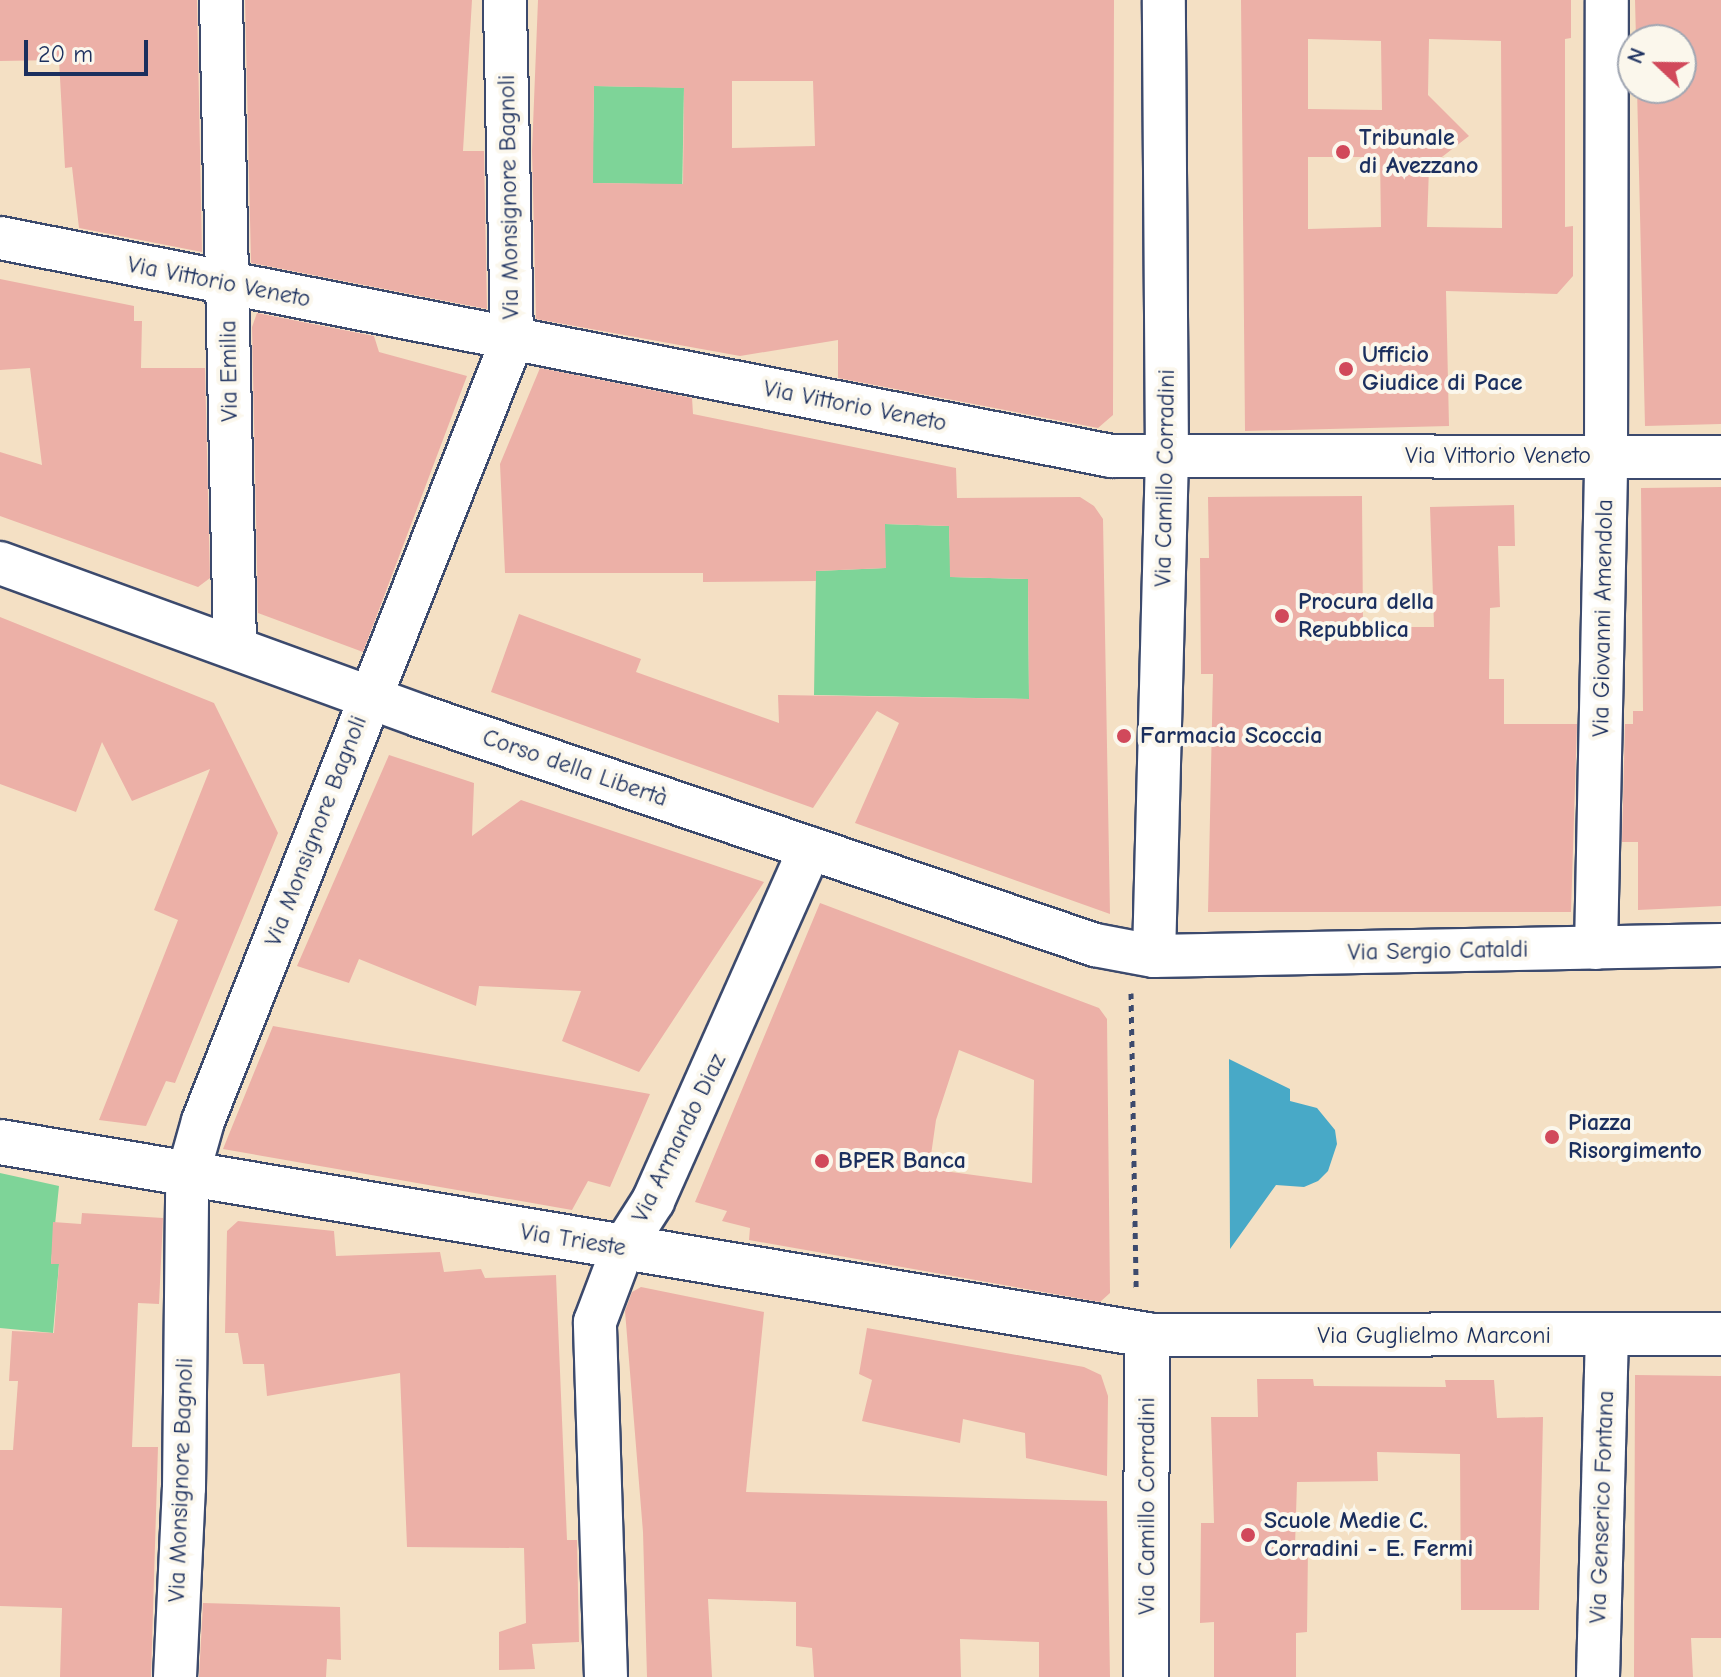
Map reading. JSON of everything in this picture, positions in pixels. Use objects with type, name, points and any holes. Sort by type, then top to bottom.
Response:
[{"type":"street","name":"Via Emilia","points":[[221,0],[235,647]]},
{"type":"street","name":"Via Monsignore Bagnoli","points":[[175,1677],[184,1488],[187,1178],[203,1121],[368,697],[512,340],[505,0]]},
{"type":"street","name":"Via Camillo Corradini","points":[[1142,968],[1167,456],[1164,0]]},
{"type":"street","name":"Via Giovanni Amendola","points":[[1596,948],[1606,455],[1607,0]]},
{"type":"street","name":"Via Vittorio Veneto","points":[[0,238],[1111,456],[1721,457]]},
{"type":"street","name":"Corso della Libertà","points":[[0,563],[368,697],[1095,945],[1142,968]]},
{"type":"street","name":"Via Armando Diaz","points":[[606,1677],[595,1322],[623,1248],[653,1201],[810,848]]},
{"type":"street","name":"Via Sergio Cataldi","points":[[1142,968],[1721,945]]},
{"type":"street","name":"Via Trieste","points":[[0,1142],[187,1178],[1147,1335]]},
{"type":"street","name":"Via Guglielmo Marconi","points":[[1147,1335],[1721,1334]]},
{"type":"street","name":"Via Camillo Corradini","points":[[1146,1677],[1147,1335]]},
{"type":"street","name":"Via Genserico Fontana","points":[[1598,1677],[1607,1336]]},
{"type":"path","points":[[1136,1293],[1142,968]]},
{"type":"green space","points":[[594,86],[684,88],[682,185],[592,183]]},
{"type":"green space","points":[[885,524],[949,526],[951,577],[1028,579],[1029,699],[814,695],[816,571],[885,568]]},
{"type":"green space","points":[[0,1173],[59,1186],[51,1263],[59,1264],[53,1333],[0,1328]]},
{"type":"water","points":[[1229,1059],[1290,1089],[1290,1101],[1317,1108],[1335,1130],[1337,1144],[1328,1171],[1318,1181],[1304,1187],[1276,1185],[1230,1249]]},
{"type":"building","points":[[0,0],[197,0],[202,252],[79,228],[72,167],[65,168],[59,60],[0,61]]},
{"type":"building","points":[[245,0],[472,0],[463,151],[484,151],[487,309],[251,263]]},
{"type":"building","points":[[538,0],[1114,0],[1113,415],[1098,428],[838,378],[838,340],[740,356],[536,319],[532,151]],"holes":[[[732,81],[813,81],[815,146],[732,148]],[[594,86],[684,88],[683,184],[593,183]]]},
{"type":"building","name":"Tribunale di Avezzano","points":[[1241,0],[1571,0],[1571,38],[1565,39],[1565,227],[1573,226],[1573,276],[1557,294],[1446,291],[1449,426],[1245,431]],"holes":[[[1308,39],[1381,41],[1382,110],[1308,109]],[[1429,39],[1501,41],[1502,228],[1427,227],[1429,167],[1469,136],[1428,95]],[[1308,157],[1380,157],[1381,227],[1308,229]]]},
{"type":"building","points":[[1635,0],[1721,0],[1721,424],[1645,426],[1637,104],[1697,104],[1697,24],[1636,24]]},
{"type":"building","points":[[0,279],[134,306],[134,321],[142,321],[141,368],[205,368],[210,578],[198,587],[0,516],[0,452],[42,465],[30,368],[0,370]]},
{"type":"building","points":[[257,313],[374,336],[379,352],[467,376],[363,652],[258,613],[252,327]]},
{"type":"building","points":[[540,368],[692,398],[693,414],[956,468],[957,498],[1080,497],[1094,506],[1103,519],[1110,914],[855,823],[899,723],[877,711],[813,808],[491,692],[519,614],[641,659],[636,672],[779,723],[778,695],[1029,699],[1028,579],[950,577],[949,526],[885,524],[886,568],[816,571],[816,581],[703,582],[703,573],[505,573],[500,464]]},
{"type":"building","points":[[1721,487],[1721,906],[1638,910],[1638,842],[1622,842],[1625,724],[1633,724],[1633,711],[1643,711],[1641,488]]},
{"type":"building","points":[[1362,496],[1363,627],[1434,627],[1430,507],[1514,505],[1515,546],[1498,546],[1500,607],[1490,608],[1489,679],[1504,679],[1504,724],[1577,724],[1571,912],[1208,912],[1213,674],[1201,674],[1200,558],[1209,558],[1208,497]]},
{"type":"building","points":[[0,617],[214,703],[278,833],[175,1083],[166,1081],[146,1126],[99,1120],[178,920],[154,910],[210,769],[132,801],[102,742],[76,812],[0,784]]},
{"type":"building","points":[[389,755],[474,783],[472,836],[521,800],[764,882],[639,1072],[562,1041],[581,991],[479,986],[476,1006],[359,959],[349,983],[297,966]]},
{"type":"building","points":[[820,903],[1099,1008],[1107,1019],[1110,1293],[1100,1302],[749,1240],[750,1228],[722,1221],[727,1211],[695,1202]],"holes":[[[959,1050],[1034,1080],[1032,1183],[929,1169],[936,1120]]]},
{"type":"building","points":[[273,1026],[650,1094],[610,1187],[588,1181],[572,1210],[223,1149]]},
{"type":"building","points":[[82,1213],[163,1218],[159,1304],[138,1303],[132,1447],[158,1447],[151,1677],[60,1677],[62,1608],[0,1606],[0,1450],[13,1450],[18,1381],[9,1381],[12,1331],[54,1333],[59,1264],[51,1264],[53,1222],[81,1224]]},
{"type":"building","points":[[238,1221],[334,1231],[336,1256],[440,1252],[444,1272],[481,1269],[485,1278],[556,1275],[567,1540],[577,1540],[579,1642],[532,1644],[535,1669],[499,1670],[499,1632],[526,1623],[524,1548],[407,1547],[400,1373],[267,1396],[264,1364],[243,1364],[238,1333],[225,1333],[227,1231]]},
{"type":"building","points":[[641,1287],[764,1312],[746,1492],[1107,1501],[1110,1677],[1039,1677],[1039,1642],[960,1639],[961,1677],[814,1677],[812,1648],[796,1646],[796,1602],[708,1599],[712,1677],[647,1677],[643,1532],[625,1311],[632,1292]]},
{"type":"building","points":[[867,1328],[1084,1367],[1101,1375],[1108,1396],[1107,1476],[1026,1458],[1025,1433],[963,1419],[960,1443],[862,1421],[872,1380],[859,1374]]},
{"type":"building","points":[[1635,1375],[1721,1376],[1721,1638],[1691,1638],[1693,1677],[1634,1677]]},
{"type":"building","name":"Scuole Medie C. Corradini - E. Fermi","points":[[1257,1379],[1313,1379],[1314,1386],[1446,1387],[1445,1380],[1494,1380],[1497,1418],[1543,1417],[1539,1610],[1461,1610],[1460,1454],[1377,1452],[1378,1481],[1297,1482],[1295,1547],[1308,1548],[1307,1632],[1296,1633],[1296,1677],[1214,1677],[1214,1622],[1200,1623],[1201,1523],[1214,1523],[1211,1417],[1258,1417]]},
{"type":"building","points":[[203,1603],[340,1607],[341,1660],[327,1659],[326,1677],[199,1677]]},
{"type":"place","name":"Tribunale di Avezzano","points":[[1343,152]]},
{"type":"place","name":"Ufficio Giudice di Pace","points":[[1346,369]]},
{"type":"place","name":"Procura della Repubblica","points":[[1282,616]]},
{"type":"place","name":"Farmacia Scoccia","points":[[1124,736]]},
{"type":"place","name":"Piazza Risorgimento","points":[[1552,1137]]},
{"type":"place","name":"BPER Banca","points":[[822,1161]]},
{"type":"place","name":"Scuole Medie C. Corradini - E. Fermi","points":[[1248,1535]]}]
